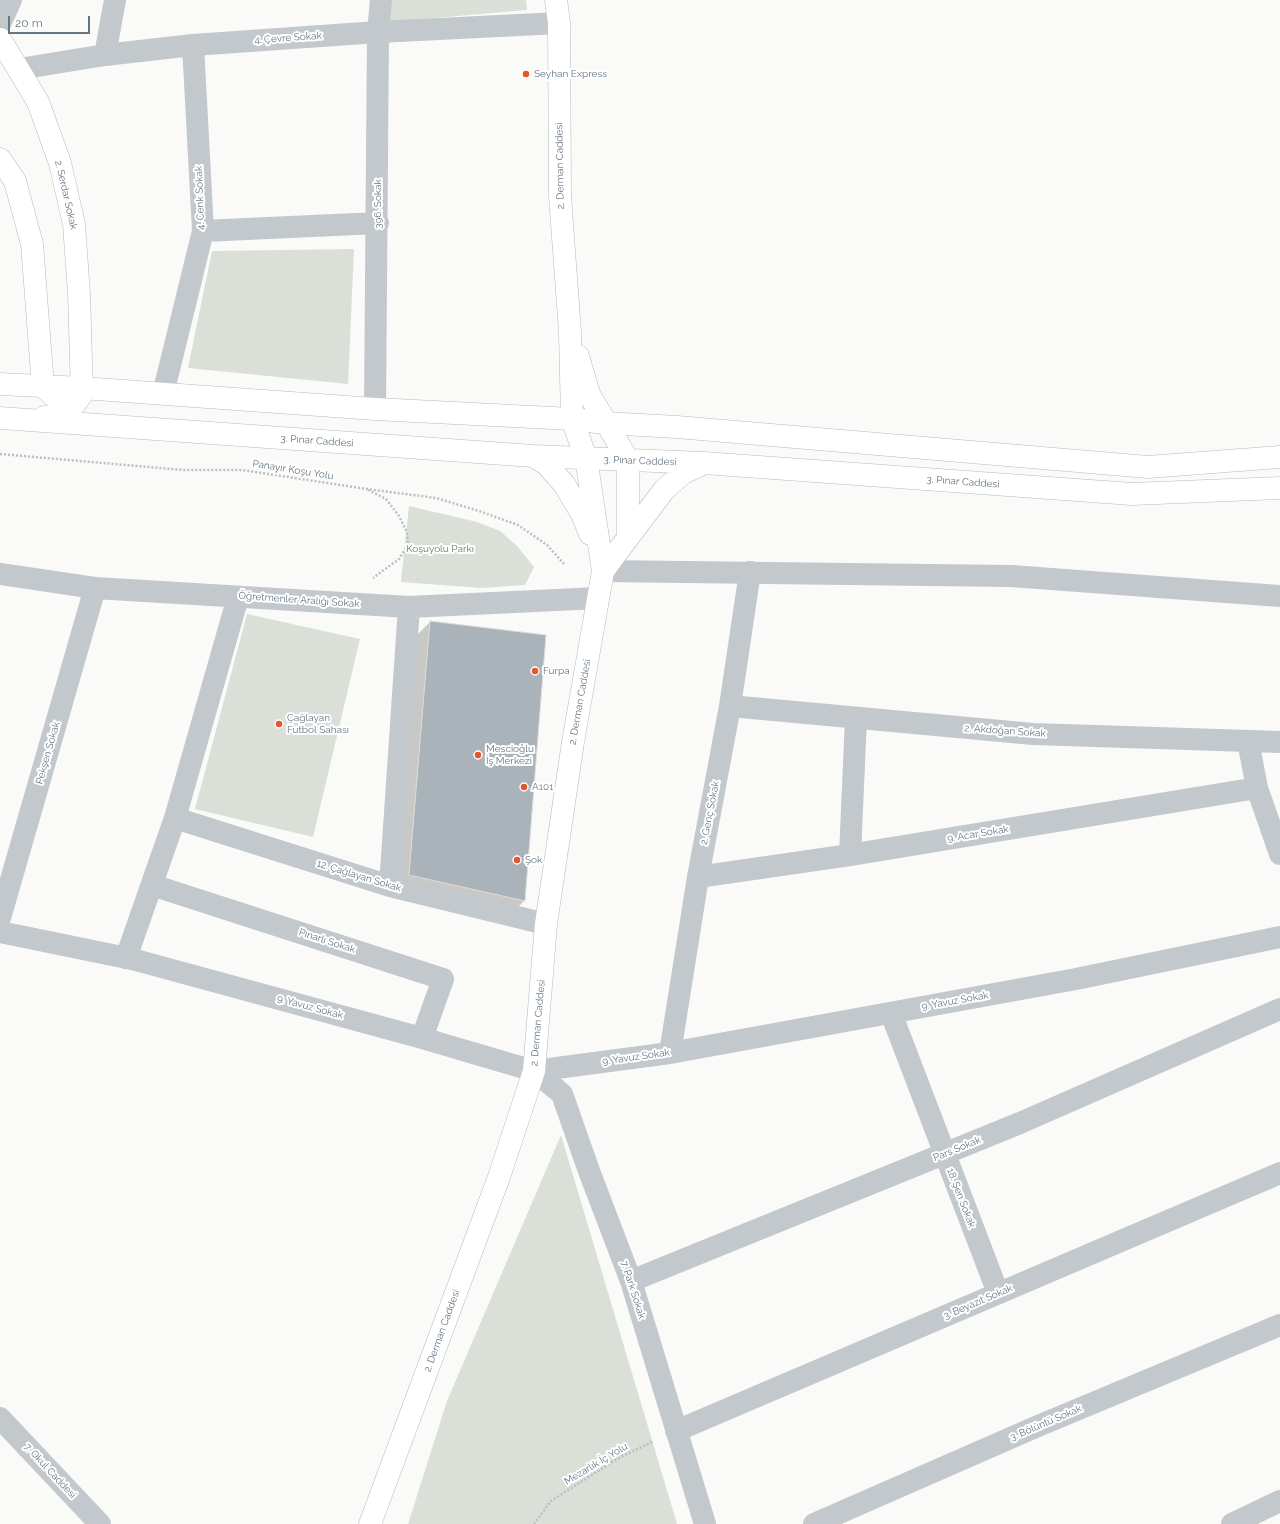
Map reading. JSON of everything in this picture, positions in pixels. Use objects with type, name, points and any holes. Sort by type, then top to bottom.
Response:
[{"type":"main road","name":"2. Derman Caddesi","points":[[556,0],[559,23],[560,196],[570,332]]},
{"type":"main road","name":"2. Serdar Sokak","points":[[0,39],[38,102],[57,156],[74,224],[79,294],[82,388]]},
{"type":"main road","points":[[0,159],[15,181],[32,244],[43,387],[71,410],[122,427]]},
{"type":"main road","points":[[570,332],[572,419],[586,458],[603,571]]},
{"type":"main road","points":[[570,332],[589,394],[628,460],[628,537]]},
{"type":"main road","points":[[0,384],[82,388],[375,409],[572,419],[605,423],[677,427],[1148,466],[1280,457]]},
{"type":"main road","points":[[0,417],[48,417],[71,410],[82,394],[82,388]]},
{"type":"main road","name":"3. Pınar Caddesi","points":[[0,417],[533,456],[704,463],[1132,494],[1280,488]]},
{"type":"main road","points":[[533,456],[546,464],[564,484],[582,514],[603,571]]},
{"type":"main road","points":[[603,571],[664,490],[683,473],[704,463]]},
{"type":"main road","name":"2. Derman Caddesi","points":[[370,1524],[499,1177],[534,1071],[546,924],[573,742],[603,571]]},
{"type":"street","points":[[0,24],[11,0]]},
{"type":"street","points":[[105,55],[115,0]]},
{"type":"street","name":"396. Sokak","points":[[375,409],[378,223],[378,32],[381,0]]},
{"type":"street","name":"4. Çevre Sokak","points":[[19,69],[105,55],[193,45],[378,32],[559,23]]},
{"type":"street","name":"4. Cenk Sokak","points":[[163,394],[203,231],[193,45]]},
{"type":"street","points":[[203,231],[378,223]]},
{"type":"street","points":[[603,571],[1012,576],[1279,601]]},
{"type":"street","name":"2. Genç Sokak","points":[[670,1053],[698,877],[730,706],[750,572]]},
{"type":"street","name":"Öğretmenler Aralığı Sokak","points":[[0,574],[96,588],[409,607],[598,598]]},
{"type":"street","name":"Pekşen Sokak","points":[[0,918],[96,588]]},
{"type":"street","points":[[126,958],[175,818],[238,597]]},
{"type":"street","points":[[390,886],[409,607]]},
{"type":"street","name":"2. Akdoğan Sokak","points":[[730,706],[1033,734],[1280,742]]},
{"type":"street","points":[[850,855],[856,718]]},
{"type":"street","points":[[1248,741],[1257,788],[1280,854]]},
{"type":"street","name":"9. Acar Sokak","points":[[698,877],[850,855],[1257,788]]},
{"type":"street","name":"12. Çağlayan Sokak","points":[[175,818],[390,886],[546,924]]},
{"type":"street","name":"Pınarlı Sokak","points":[[152,884],[443,979],[422,1038]]},
{"type":"street","name":"9. Yavuz Sokak","points":[[0,932],[126,958],[422,1038],[534,1071],[670,1053],[1076,979],[1280,937]]},
{"type":"street","name":"Pars Sokak","points":[[631,1281],[1020,1124],[1280,1009]]},
{"type":"street","name":"18. Şen Sokak","points":[[891,1013],[998,1293]]},
{"type":"street","name":"7. Park Sokak","points":[[534,1071],[562,1094],[589,1171],[631,1281],[704,1524]]},
{"type":"street","name":"3. Beyazıt Sokak","points":[[676,1431],[1280,1173]]},
{"type":"street","name":"3. Bölüntü Sokak","points":[[814,1524],[1031,1429],[1280,1325]]},
{"type":"street","name":"7. Okul Caddesi","points":[[0,1418],[100,1524]]},
{"type":"street","points":[[1232,1524],[1280,1500]]},
{"type":"path","name":"Panayır Koşu Yolu","points":[[0,454],[183,470],[242,470],[436,498],[518,525],[547,545],[564,564]]},
{"type":"path","points":[[367,489],[386,499],[399,516],[407,532],[408,545],[399,559],[367,582]]},
{"type":"path","name":"Mezarlık İç Yolu","points":[[534,1524],[551,1501],[617,1459],[676,1431]]},
{"type":"green space","points":[[388,0],[526,0],[527,10],[387,22]]},
{"type":"green space","points":[[354,249],[348,384],[188,368],[212,251]]},
{"type":"green space","name":"Koşuyolu Parkı","points":[[409,506],[477,522],[500,531],[517,546],[534,567],[525,585],[481,588],[401,582]]},
{"type":"green space","name":"Çağlayan Futbol Sahası","points":[[247,614],[360,639],[313,837],[195,809]]},
{"type":"green space","points":[[561,1135],[677,1524],[408,1524],[447,1401]]},
{"type":"building","name":"Mescioğlu İş Merkezi","points":[[430,621],[546,635],[525,901],[409,875]]},
{"type":"place","name":"Seyhan Express","points":[[526,74]]},
{"type":"place","name":"Furpa","points":[[535,671]]},
{"type":"place","name":"Çağlayan Futbol Sahası","points":[[279,724]]},
{"type":"place","name":"Mescioğlu İş Merkezi","points":[[478,755]]},
{"type":"place","name":"A101","points":[[524,787]]},
{"type":"place","name":"Şok","points":[[517,860]]}]
